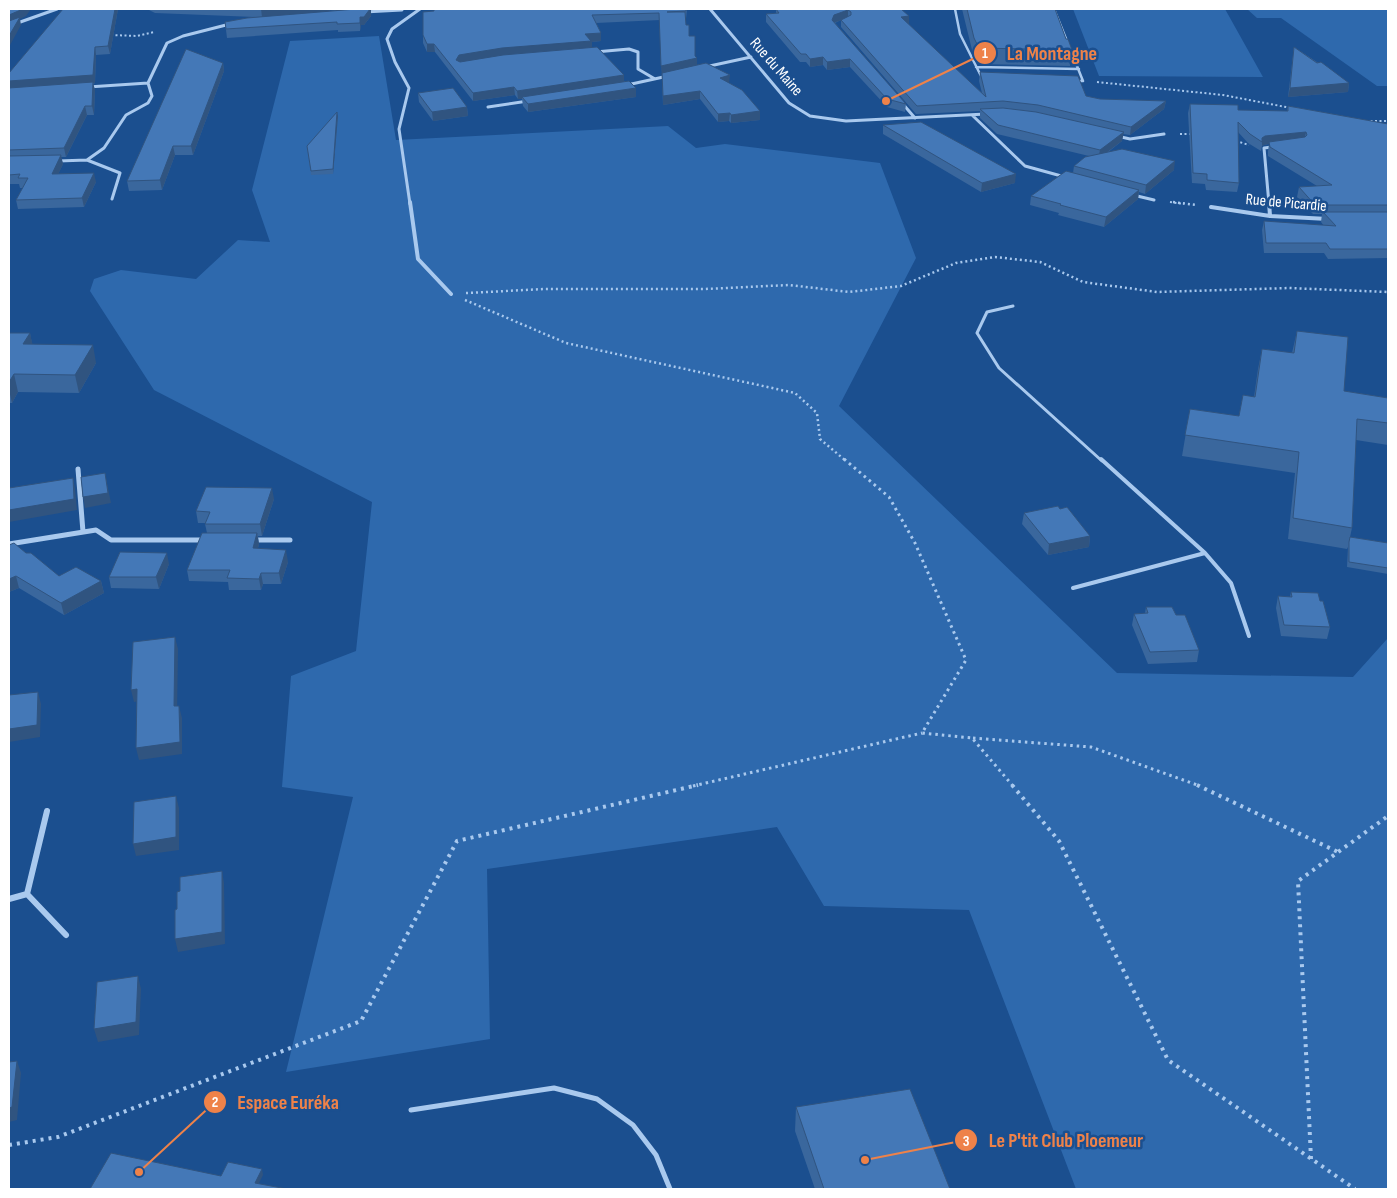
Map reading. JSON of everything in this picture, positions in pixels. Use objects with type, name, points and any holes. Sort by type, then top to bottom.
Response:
[{"type":"street","points":[[9,26],[57,9]]},
{"type":"street","points":[[420,9],[392,28],[386,39],[395,62],[409,88],[398,129],[418,259],[451,294]]},
{"type":"street","name":"Rue du Maine","points":[[710,9],[788,103],[810,116],[846,121],[992,114]]},
{"type":"street","points":[[358,13],[402,10]]},
{"type":"street","points":[[87,160],[104,148],[126,115],[148,103],[152,96],[148,83],[166,43],[183,36],[239,22]]},
{"type":"street","points":[[592,52],[629,49],[638,52],[638,69],[655,79]]},
{"type":"street","points":[[703,68],[751,57]]},
{"type":"street","points":[[623,87],[674,74]]},
{"type":"street","points":[[78,88],[148,83]]},
{"type":"street","points":[[897,96],[915,118]]},
{"type":"street","points":[[488,107],[537,100]]},
{"type":"street","points":[[972,115],[1025,166],[1073,179]]},
{"type":"street","points":[[1111,134],[1130,139],[1164,134]]},
{"type":"street","points":[[1270,216],[1264,148],[1274,147]]},
{"type":"street","points":[[48,161],[87,160],[120,174],[112,199]]},
{"type":"street","points":[[1129,194],[1154,200]]},
{"type":"street","name":"Rue de Picardie","points":[[1211,207],[1270,216],[1330,219]]},
{"type":"street","points":[[78,469],[83,532]]},
{"type":"street","points":[[9,544],[96,530],[111,540],[211,540]]},
{"type":"street","points":[[251,540],[290,540]]},
{"type":"street","points":[[27,894],[47,811]]},
{"type":"street","points":[[9,899],[27,894]]},
{"type":"street","points":[[27,894],[66,934]]},
{"type":"lane","points":[[955,9],[960,34],[981,78],[990,78]]},
{"type":"lane","points":[[1054,9],[1083,81],[1074,81]]},
{"type":"lane","points":[[976,67],[1079,69]]},
{"type":"lane","points":[[1013,306],[987,312],[976,333],[999,368],[1205,553],[1231,583],[1249,636]]},
{"type":"lane","points":[[1073,588],[1205,553]]},
{"type":"lane","points":[[411,1110],[554,1088],[597,1099],[633,1125],[656,1155],[670,1189]]},
{"type":"path","points":[[109,34],[137,36],[155,32]]},
{"type":"path","points":[[1083,81],[1224,95],[1297,109]]},
{"type":"path","points":[[1362,121],[1388,121]]},
{"type":"path","points":[[1164,134],[1197,134]]},
{"type":"path","points":[[1230,140],[1264,148]]},
{"type":"path","points":[[1154,200],[1211,207]]},
{"type":"path","points":[[451,294],[545,289],[706,289],[789,285],[849,292],[902,286],[956,263],[995,257],[1040,262],[1083,282],[1157,292],[1290,288],[1388,292]]},
{"type":"path","points":[[451,294],[566,343],[795,393],[816,413],[820,439],[889,497],[915,543],[966,660],[922,733]]},
{"type":"path","points":[[9,1145],[58,1137],[361,1021],[456,841],[922,733],[1092,747],[1205,788],[1338,852]]},
{"type":"path","points":[[972,738],[1059,841],[1168,1060],[1355,1189]]},
{"type":"path","points":[[1311,1159],[1298,881],[1388,816]]},
{"type":"shaded area","points":[[1073,9],[1225,9],[1263,77],[1099,76]]},
{"type":"shaded area","points":[[1247,9],[1388,9],[1388,86],[1377,86],[1281,18],[1257,18]]},
{"type":"shaded area","points":[[379,36],[396,140],[668,126],[696,148],[725,144],[880,163],[916,258],[839,406],[1117,673],[1353,677],[1388,638],[1388,1189],[1076,1189],[969,910],[824,906],[777,827],[487,869],[490,1039],[286,1072],[353,797],[282,787],[291,676],[356,651],[372,502],[154,390],[90,291],[94,279],[121,270],[196,279],[238,240],[270,242],[252,190],[290,41]]},
{"type":"building","points":[[9,9],[23,9],[9,15]]},
{"type":"building","points":[[63,9],[115,9],[108,46],[95,47],[93,75],[9,81],[9,73]]},
{"type":"building","points":[[370,9],[364,17],[360,17],[360,23],[337,24],[337,22],[226,29],[225,22],[247,18]]},
{"type":"building","points":[[434,9],[686,9],[686,11],[667,12],[685,12],[686,25],[689,25],[689,36],[695,36],[695,56],[697,58],[661,66],[659,13],[592,15],[601,33],[585,34],[591,41],[502,48],[459,55],[456,60],[460,62],[503,55],[597,47],[624,75],[517,91],[514,87],[473,93],[434,44],[427,44],[423,35],[423,12],[434,11]]},
{"type":"building","points":[[776,9],[901,9],[909,16],[901,17],[986,97],[980,72],[1078,76],[1086,96],[1100,99],[1166,101],[1131,127],[1038,105],[1003,101],[917,106],[841,20],[851,15],[851,12],[848,10],[834,15],[832,20],[906,104],[887,99],[850,59],[827,62],[823,57],[810,59],[806,54],[801,54],[766,14],[779,13]]},
{"type":"building","points":[[967,9],[1055,9],[1072,50],[979,48],[974,38]]},
{"type":"building","points":[[20,17],[9,36],[9,21]]},
{"type":"building","points":[[1294,47],[1317,63],[1321,62],[1349,83],[1290,88]]},
{"type":"building","points":[[186,49],[223,63],[191,146],[173,146],[160,180],[127,181]]},
{"type":"building","points":[[706,63],[730,75],[720,78],[742,90],[760,111],[731,115],[730,113],[718,114],[700,91],[663,96],[662,73]]},
{"type":"building","points":[[629,81],[636,88],[528,104],[522,97]]},
{"type":"building","points":[[93,82],[92,106],[85,106],[64,148],[9,150],[9,88]]},
{"type":"building","points":[[453,88],[467,107],[432,112],[418,93]]},
{"type":"building","points":[[1190,104],[1238,105],[1238,110],[1288,111],[1288,106],[1388,124],[1388,205],[1315,205],[1299,187],[1332,185],[1270,147],[1269,142],[1305,137],[1307,135],[1306,132],[1265,136],[1262,138],[1262,142],[1250,134],[1238,122],[1239,183],[1207,180],[1207,174],[1193,173]]},
{"type":"building","points":[[1003,108],[1036,112],[1124,132],[1100,150],[998,125],[980,109]]},
{"type":"building","points":[[337,112],[333,169],[311,171],[307,146]]},
{"type":"building","points":[[921,122],[1016,174],[982,183],[883,125]]},
{"type":"building","points":[[1122,149],[1175,161],[1146,185],[1074,166],[1085,157]]},
{"type":"building","points":[[61,155],[52,174],[94,173],[82,198],[16,200],[28,178],[18,178],[20,174],[9,175],[9,156]]},
{"type":"building","points":[[1066,171],[1139,190],[1106,217],[1031,196]]},
{"type":"building","points":[[1323,212],[1388,212],[1388,249],[1330,249],[1326,243],[1266,243],[1264,221],[1336,226]]},
{"type":"building","points":[[1297,331],[1348,337],[1344,391],[1388,398],[1388,423],[1357,419],[1352,528],[1293,518],[1299,452],[1185,435],[1190,409],[1239,416],[1243,395],[1255,397],[1262,349],[1294,353]]},
{"type":"building","points":[[9,333],[30,333],[23,344],[93,345],[75,375],[14,374],[9,382]]},
{"type":"building","points":[[105,473],[108,493],[83,497],[81,477]]},
{"type":"building","points":[[73,478],[74,499],[9,510],[9,488]]},
{"type":"building","points":[[206,487],[272,488],[260,524],[205,524],[210,512],[196,511]]},
{"type":"building","points":[[1058,506],[1060,509],[1067,507],[1090,536],[1049,544],[1024,513]]},
{"type":"building","points":[[202,533],[257,533],[253,548],[286,550],[279,573],[261,573],[259,579],[227,578],[230,570],[187,570]]},
{"type":"building","points":[[1350,537],[1388,543],[1388,568],[1349,562]]},
{"type":"building","points":[[14,543],[26,553],[31,553],[59,576],[76,567],[101,581],[61,603],[16,576],[9,579],[9,545]]},
{"type":"building","points":[[120,552],[167,553],[156,577],[109,577]]},
{"type":"building","points":[[1291,592],[1318,593],[1320,601],[1323,601],[1330,627],[1284,625],[1278,596],[1292,597]]},
{"type":"building","points":[[1146,607],[1172,607],[1176,615],[1185,615],[1199,650],[1150,652],[1134,614],[1148,613]]},
{"type":"building","points":[[175,637],[174,706],[179,706],[180,742],[136,748],[137,689],[131,690],[133,642]]},
{"type":"building","points":[[38,692],[37,725],[9,729],[9,695]]},
{"type":"building","points":[[176,796],[176,837],[133,844],[134,802]]},
{"type":"building","points":[[222,871],[222,932],[175,939],[175,910],[177,909],[177,892],[180,891],[180,877]]},
{"type":"building","points":[[138,976],[136,1022],[94,1029],[97,982]]},
{"type":"building","points":[[17,1061],[12,1107],[9,1108],[9,1062]]},
{"type":"building","points":[[910,1089],[950,1189],[824,1189],[796,1107]]},
{"type":"building","points":[[111,1153],[221,1176],[228,1162],[262,1169],[255,1183],[287,1189],[90,1189]]},
{"type":"place","name":"La Montagne","points":[[886,101]]},
{"type":"place","name":"Le P'tit Club Ploemeur","points":[[865,1160]]},
{"type":"place","name":"Espace Euréka","points":[[139,1172]]}]
